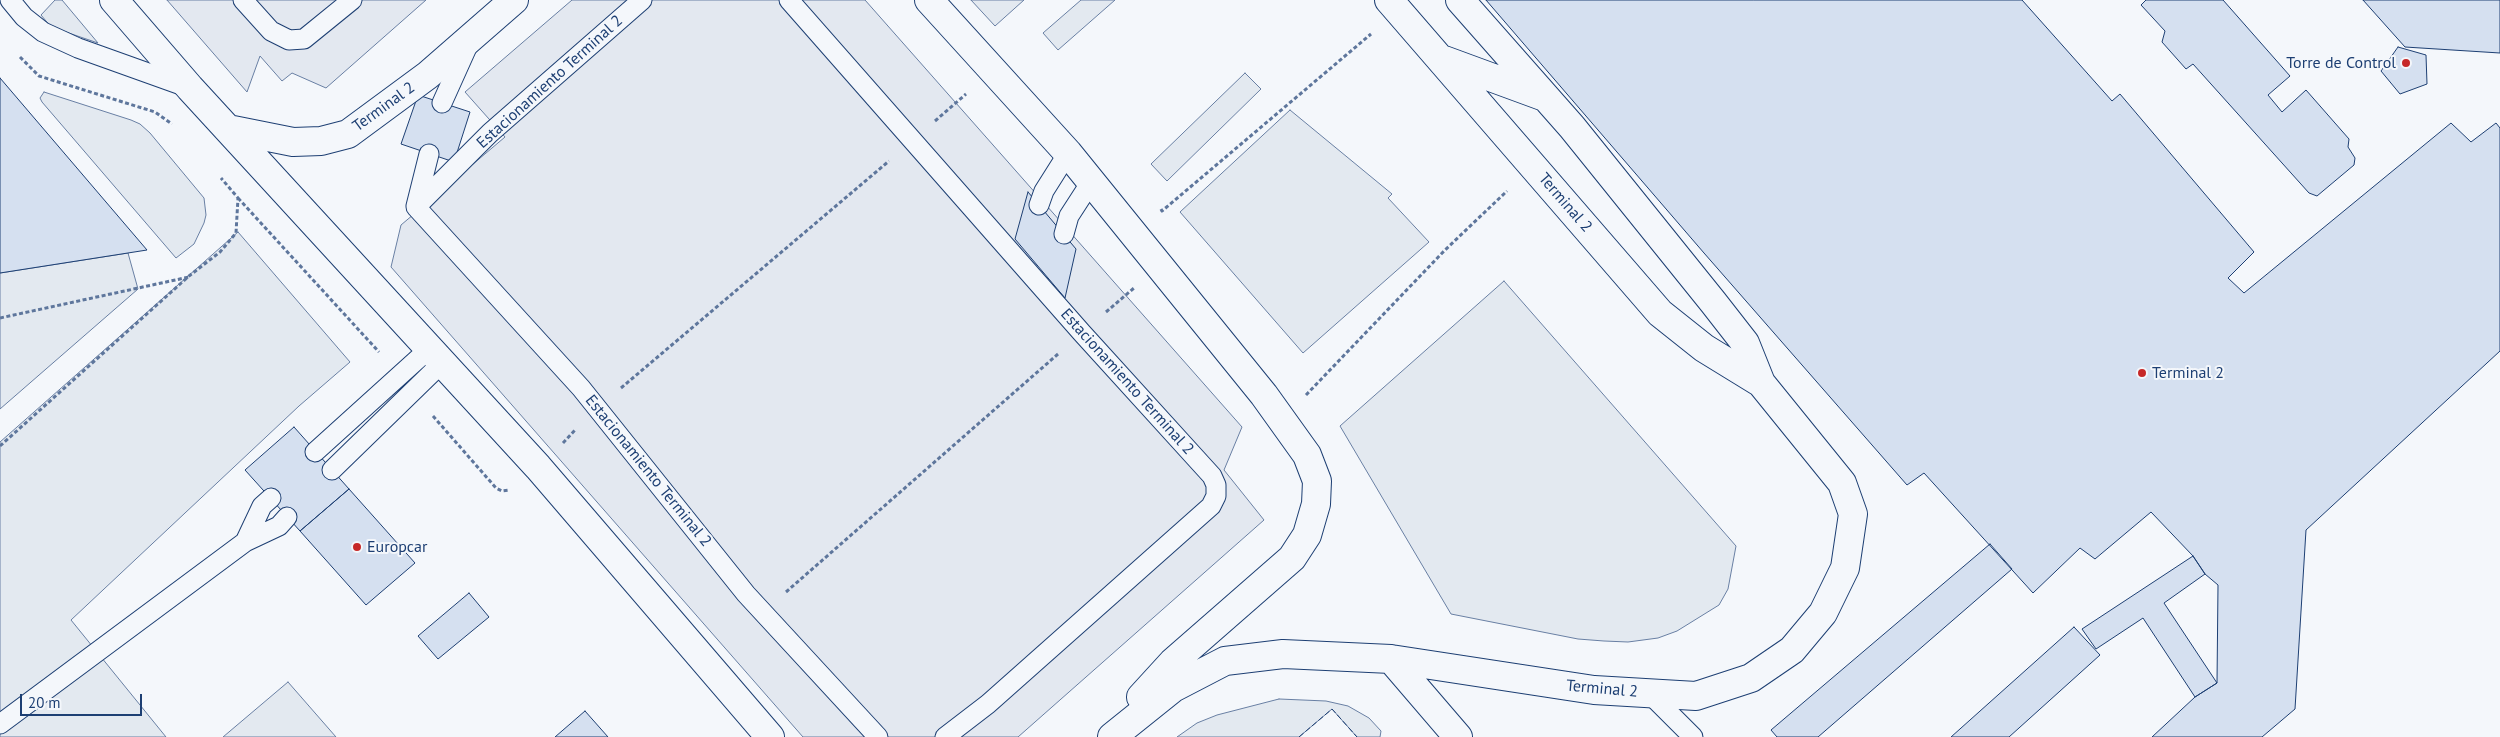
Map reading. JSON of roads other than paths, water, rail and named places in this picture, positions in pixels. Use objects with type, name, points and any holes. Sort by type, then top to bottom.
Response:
[{"type":"street","points":[[114,0],[190,88],[538,467],[770,737]]},
{"type":"street","name":"Terminal 2","points":[[228,129],[293,142],[321,141],[348,134],[428,76],[472,35],[514,0]]},
{"type":"street","points":[[929,0],[1068,153],[1284,419],[1308,455],[1317,481],[1316,504],[1306,535],[1292,558],[1173,662],[1105,737]]},
{"type":"street","name":"Terminal 2","points":[[1112,737],[1173,688],[1225,661],[1283,654],[1391,659],[1594,690],[1696,696],[1751,678],[1792,650],[1823,613],[1845,568],[1853,514],[1842,483],[1761,383],[1745,343],[1578,135],[1460,0]]},
{"type":"street","name":"Terminal 2","points":[[1394,6],[1660,313],[1704,348],[1761,383]]},
{"type":"street","points":[[1480,24],[1501,129]]},
{"type":"street","points":[[1440,59],[1545,98]]},
{"type":"street","points":[[1391,659],[1458,737]]},
{"type":"lane","points":[[10,0],[24,17],[43,32],[78,48],[190,88]]},
{"type":"lane","points":[[243,0],[271,31],[289,40],[304,40],[352,0]]},
{"type":"lane","name":"Estacionamiento Terminal 2","points":[[642,0],[490,133],[416,207],[597,408],[762,612],[878,737]]},
{"type":"lane","name":"Estacionamiento Terminal 2","points":[[789,0],[912,141],[1049,287],[1082,333],[1212,476],[1216,485],[1216,496],[1211,506],[988,704],[945,737]]},
{"type":"lane","points":[[442,103],[472,35]]},
{"type":"lane","points":[[1039,205],[1044,191],[1068,153]]},
{"type":"lane","points":[[416,207],[429,154]]},
{"type":"lane","points":[[1064,234],[1069,216],[1091,182]]},
{"type":"lane","points":[[315,452],[437,355]]},
{"type":"lane","points":[[332,470],[437,355]]},
{"type":"lane","points":[[244,542],[262,506],[271,498]]},
{"type":"lane","points":[[0,724],[244,542],[279,526],[287,516]]},
{"type":"lane","points":[[1649,693],[1693,737]]},
{"type":"place","name":"Torre de Control","points":[[2406,63]]},
{"type":"place","name":"Terminal 2","points":[[2142,373]]},
{"type":"place","name":"Europcar","points":[[357,547]]}]
